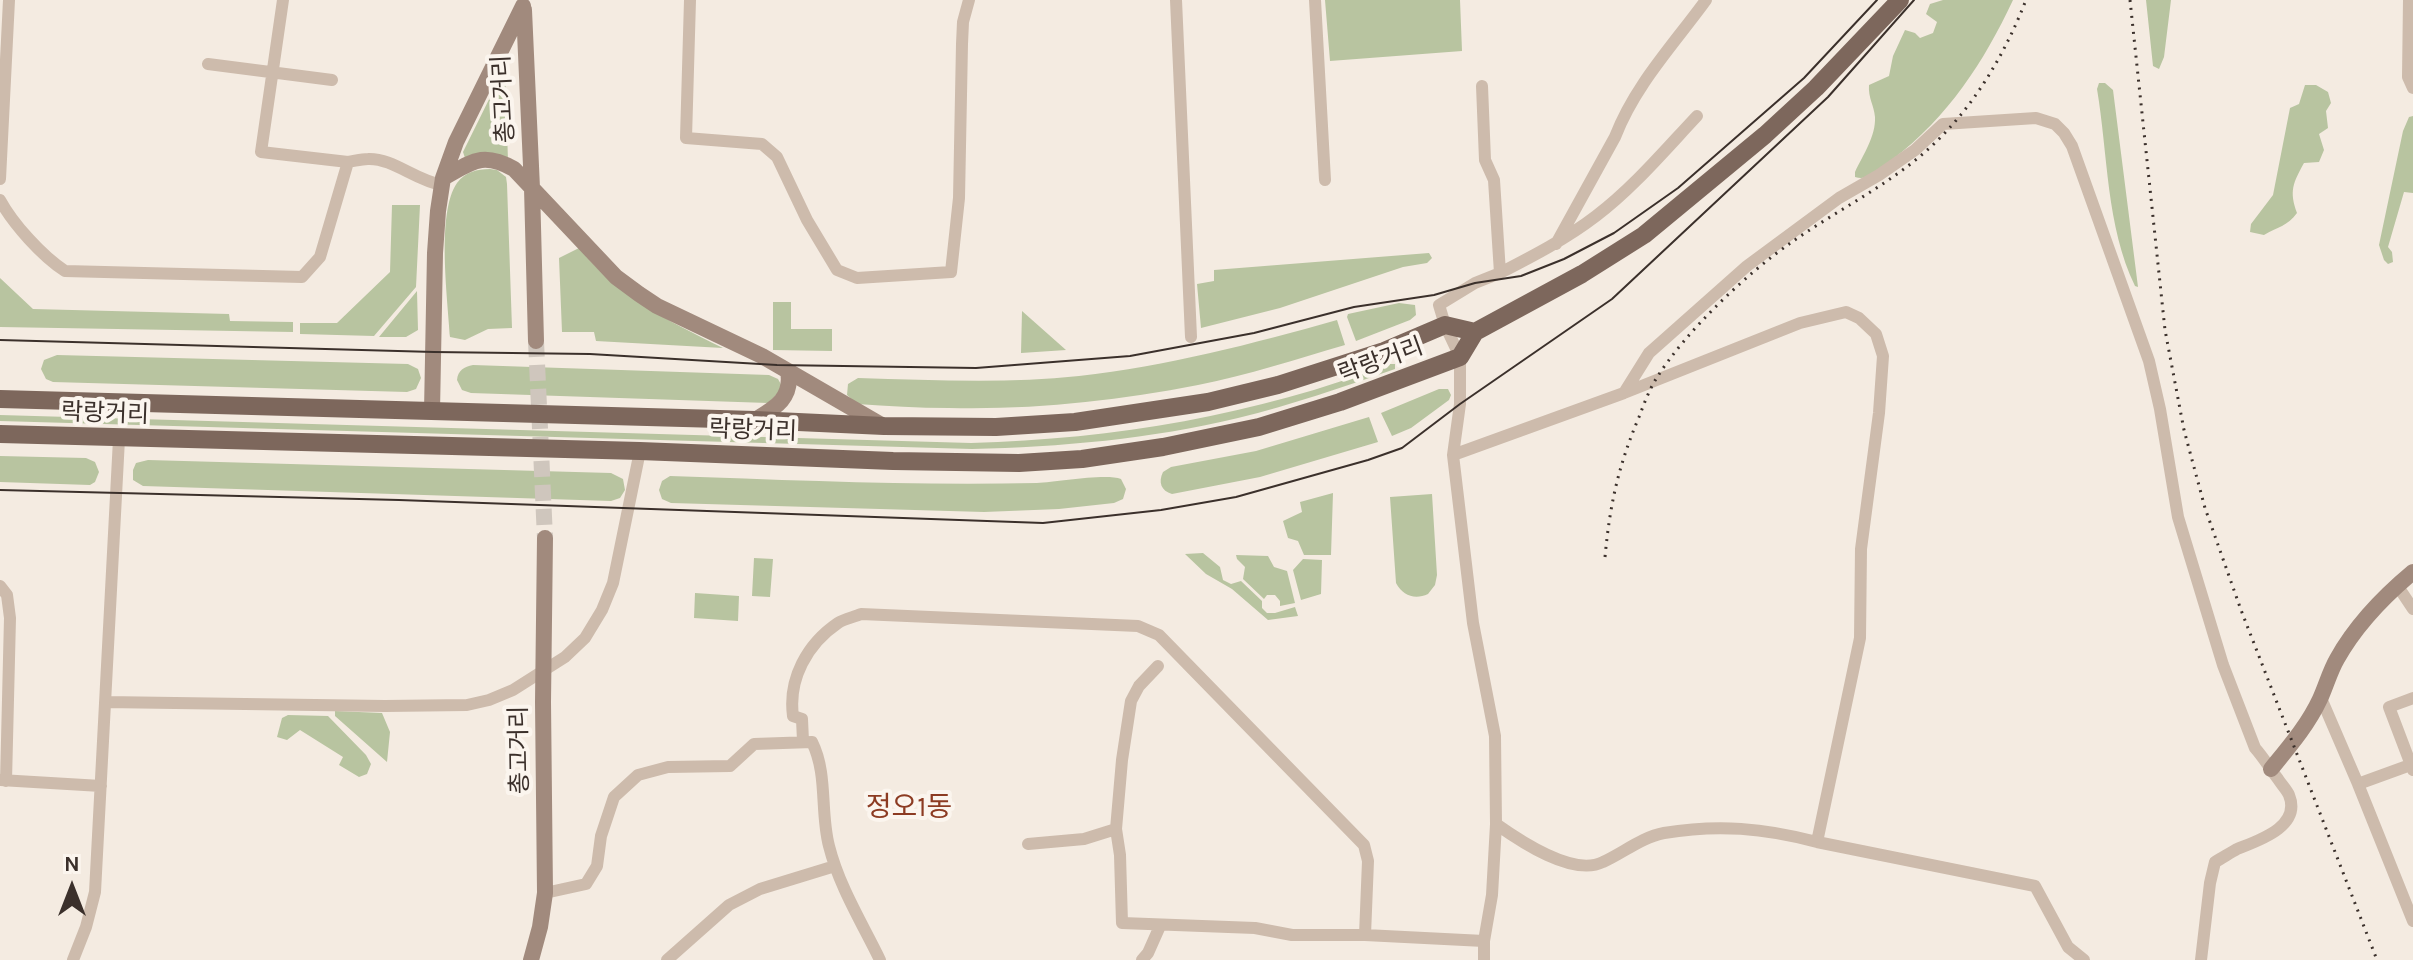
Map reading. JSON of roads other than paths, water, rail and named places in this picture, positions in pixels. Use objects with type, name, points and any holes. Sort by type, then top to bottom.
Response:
[{"type":"main road","points":[[1475,332],[1582,274],[1644,235],[1707,185],[1816,88],[1900,0]]},
{"type":"main road","points":[[432,411],[435,253],[442,182],[456,142],[523,3]]},
{"type":"main road","name":"총고거리","points":[[523,3],[536,341]]},
{"type":"main road","points":[[442,182],[477,160],[493,159],[514,169],[616,277],[639,294],[657,306],[762,356],[884,426]]},
{"type":"main road","name":"락랑거리","points":[[0,399],[996,427],[1075,422],[1208,402],[1278,385],[1384,351],[1445,325],[1475,332],[1460,357],[1340,402],[1259,427],[1163,447],[1082,459],[1019,463],[909,461],[0,434]]},
{"type":"main road","points":[[755,420],[778,406],[787,394],[790,381],[788,371]]},
{"type":"main road","name":"총고거리","points":[[531,960],[545,893],[545,538]]},
{"type":"main road","points":[[2271,769],[2296,739],[2321,698],[2335,661],[2362,621],[2413,572]]},
{"type":"street","points":[[0,178],[9,0]]},
{"type":"street","points":[[283,0],[261,152],[348,162],[371,158],[395,165],[426,183],[442,182]]},
{"type":"street","points":[[690,0],[686,138],[762,144],[777,157],[807,220],[837,270],[857,278],[951,272],[959,198],[963,22],[969,0]]},
{"type":"street","points":[[1176,0],[1191,337]]},
{"type":"street","points":[[1315,0],[1325,180]]},
{"type":"street","points":[[1556,244],[1638,91],[1706,0]]},
{"type":"street","points":[[2409,0],[2408,77],[2413,88]]},
{"type":"street","points":[[208,64],[332,80]]},
{"type":"street","points":[[1482,86],[1485,160],[1494,180],[1500,273]]},
{"type":"street","points":[[1484,960],[1496,824],[1495,736],[1473,623],[1453,455],[1460,404],[1460,357],[1439,305],[1475,283],[1556,244],[1598,215],[1697,116]]},
{"type":"street","points":[[1624,393],[1649,353],[1747,266],[1839,198],[1915,150],[1943,124],[2036,118],[2055,124],[2072,146],[2139,328],[2157,397],[2178,517],[2223,665],[2255,748],[2289,795],[2288,816],[2277,832],[2215,862],[2201,960]]},
{"type":"street","points":[[0,200],[17,224],[65,271],[302,277],[320,257],[348,162]]},
{"type":"street","points":[[1453,455],[1624,393],[1800,323],[1846,312],[1859,318],[1876,334],[1883,356],[1879,413],[1861,549],[1860,638],[1817,842]]},
{"type":"street","points":[[73,960],[95,892],[119,439]]},
{"type":"street","points":[[105,702],[467,705],[513,690],[565,657],[585,638],[602,610],[613,583],[640,451]]},
{"type":"street","points":[[2397,585],[2413,609]]},
{"type":"street","points":[[0,586],[7,595],[10,618],[3,780],[101,786]]},
{"type":"street","points":[[803,741],[804,723],[793,716],[792,707],[798,667],[815,643],[839,622],[861,614],[1138,626],[1159,635],[1364,845],[1368,861],[1365,935]]},
{"type":"street","points":[[1158,666],[1139,686],[1131,701],[1122,760],[1116,829],[1122,923],[1255,928],[1292,935],[1484,941]]},
{"type":"street","points":[[2321,698],[2413,921]]},
{"type":"street","points":[[2358,784],[2412,766],[2389,707],[2413,698]]},
{"type":"street","points":[[545,893],[586,884],[597,866],[601,836],[614,797],[638,775],[668,767],[730,766],[754,744],[812,742],[819,756],[828,844],[835,866],[880,960]]},
{"type":"street","points":[[1496,824],[1519,840],[1560,860],[1579,865],[1598,865],[1661,834],[1752,828],[2035,886],[2068,947],[2084,960]]},
{"type":"street","points":[[1028,844],[1084,839],[1116,829]]},
{"type":"street","points":[[667,960],[729,905],[760,889],[835,866]]},
{"type":"street","points":[[1142,960],[1160,926]]},
{"type":"tunnel","points":[[536,341],[545,538]]},
{"type":"tram line","points":[[0,340],[590,354],[777,365],[976,368],[1130,356],[1254,333],[1354,307],[1434,295],[1475,283],[1521,276],[1564,259],[1614,233],[1678,188],[1804,78],[1877,0]]},
{"type":"tram line","points":[[0,490],[399,500],[1043,523],[1161,510],[1236,497],[1402,448],[1612,299],[1828,97],[1914,0]]},
{"type":"railway","points":[[1605,557],[1620,469],[1649,392],[1668,361],[1718,304],[1774,255],[1903,170],[1936,142],[1982,86],[2026,0]]},
{"type":"railway","points":[[2130,0],[2165,330],[2184,430],[2205,508],[2241,610],[2377,960]]},
{"type":"district","name":"정오1동","points":[[909,808]]}]
